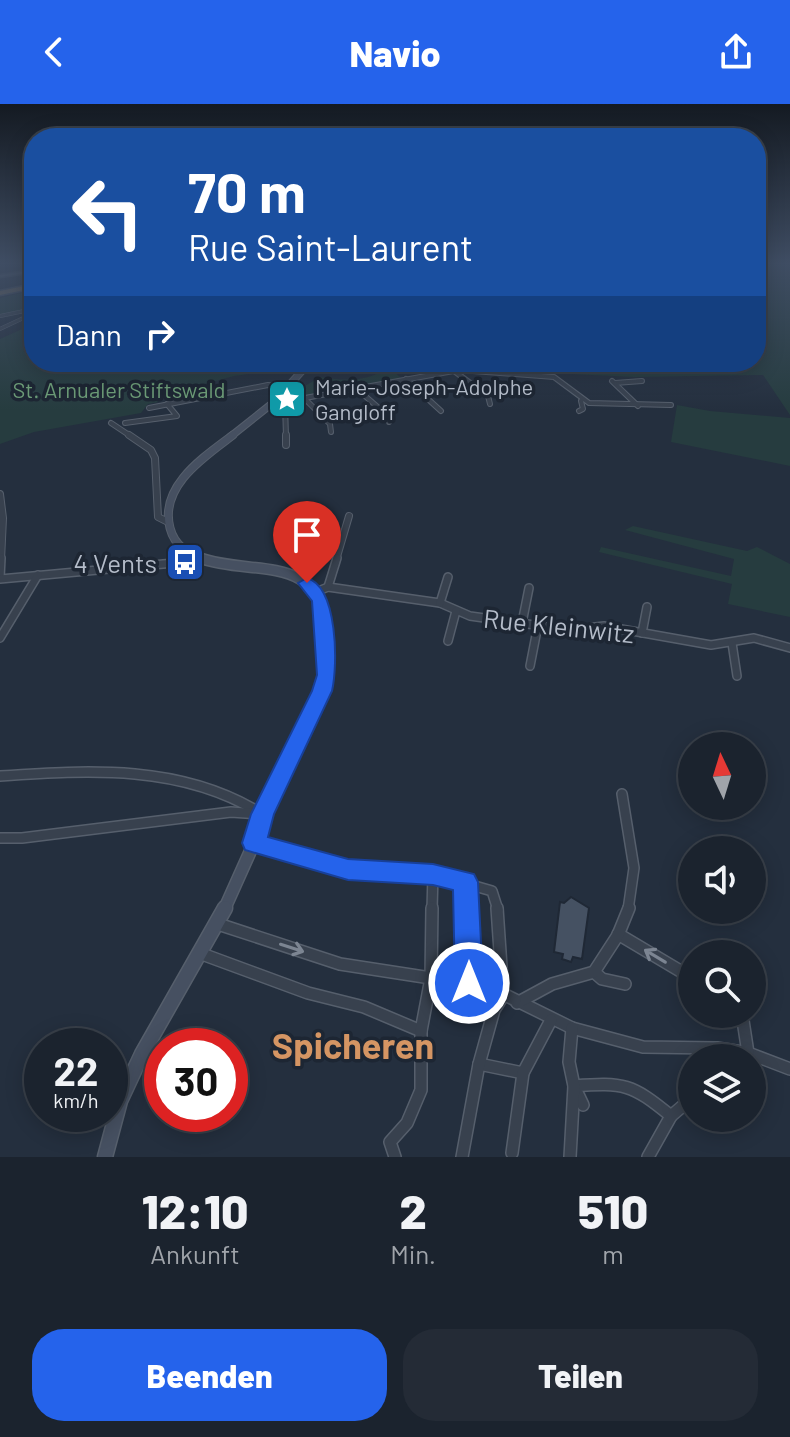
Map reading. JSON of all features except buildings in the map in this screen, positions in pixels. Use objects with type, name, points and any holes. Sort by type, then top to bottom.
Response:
[{"type":"street","points":[[0,329],[24,320]]},
{"type":"street","points":[[105,1157],[120,1101],[131,1077],[218,924],[254,843],[262,814],[324,683],[327,657],[321,601],[316,592],[287,574],[195,556],[174,544],[168,522],[168,503],[187,476],[272,404],[300,372]]},
{"type":"street","points":[[272,404],[448,372]]},
{"type":"street","points":[[455,372],[488,396],[490,404]]},
{"type":"street","points":[[476,372],[540,375],[563,381],[581,401],[583,409],[579,411]]},
{"type":"street","points":[[406,379],[441,411]]},
{"type":"street","points":[[638,406],[614,382],[642,381]]},
{"type":"street","points":[[149,408],[268,385],[284,388]]},
{"type":"street","points":[[357,389],[388,416],[389,422]]},
{"type":"street","points":[[306,400],[330,424],[331,432]]},
{"type":"street","points":[[581,401],[638,406],[671,405]]},
{"type":"street","points":[[125,423],[177,416],[167,404]]},
{"type":"street","points":[[285,404],[286,445]]},
{"type":"street","points":[[111,423],[151,450],[155,456],[160,477],[156,506],[158,517],[168,522]]},
{"type":"street","points":[[0,494],[3,531],[0,579],[185,562],[195,556]]},
{"type":"street","points":[[316,592],[328,587],[349,516]]},
{"type":"street","points":[[0,638],[38,575]]},
{"type":"street","points":[[440,603],[448,577]]},
{"type":"street","name":"Rue Kleinwitz","points":[[328,587],[440,603],[456,611],[570,630],[604,626],[711,645],[754,638],[790,648]]},
{"type":"street","points":[[522,623],[529,588]]},
{"type":"street","points":[[642,633],[647,607]]},
{"type":"street","points":[[448,641],[456,611]]},
{"type":"street","points":[[530,666],[538,625]]},
{"type":"street","points":[[732,643],[737,676]]},
{"type":"street","points":[[0,776],[57,773],[172,779],[229,792],[262,814]]},
{"type":"street","points":[[517,1003],[552,984],[594,972],[618,934],[629,911],[634,860],[622,794]]},
{"type":"street","points":[[0,838],[22,838],[231,812],[262,814]]},
{"type":"street","points":[[254,843],[348,870],[433,874],[492,891],[498,910],[503,996],[494,1010],[479,1064],[462,1157]]},
{"type":"street","points":[[395,1157],[390,1142],[407,1123],[421,1090],[421,1031],[431,978],[433,874]]},
{"type":"street","points":[[465,882],[469,983]]},
{"type":"street","points":[[218,924],[340,964],[489,987],[572,1028],[643,1047],[678,1050]]},
{"type":"street","points":[[618,934],[678,970]]},
{"type":"street","points":[[202,954],[308,993],[364,1007],[421,1031]]},
{"type":"street","points":[[594,972],[602,979],[625,984]]},
{"type":"street","points":[[512,1153],[523,1073],[551,1020]]},
{"type":"street","points":[[572,1028],[569,1062],[574,1086],[583,1105]]},
{"type":"street","points":[[766,1060],[790,1069]]},
{"type":"street","points":[[479,1064],[523,1073]]},
{"type":"street","points":[[574,1086],[622,1083],[639,1089],[671,1116]]},
{"type":"street","points":[[570,1157],[574,1086]]},
{"type":"street","points":[[648,1157],[671,1116],[678,1110]]},
{"type":"green space","points":[[766,312],[790,312],[790,415],[763,375],[635,377],[522,372],[766,372]]},
{"type":"green space","name":"St. Arnualer Stiftswald","points":[[24,330],[24,372],[263,372],[234,376],[157,397],[158,402],[148,404],[141,413],[34,432],[0,444],[0,339]]},
{"type":"green space","points":[[394,372],[401,378],[278,402],[320,377],[361,378]]},
{"type":"green space","points":[[677,405],[790,418],[790,466],[671,442]]},
{"type":"green space","points":[[633,526],[747,551],[757,547],[790,564],[790,617],[728,604],[732,584],[599,552],[601,547],[731,576],[734,559],[625,530]]},
{"type":"place","name":"Marie-Joseph-Adolphe Gangloff","points":[[287,399]]},
{"type":"place","name":"4 Vents","points":[[185,562]]},
{"type":"district","name":"Spicheren","points":[[353,1044]]},
{"type":"route","points":[[307,583],[321,601],[326,675],[322,691],[262,814],[254,843],[348,870],[433,874],[465,882],[469,983]]}]
